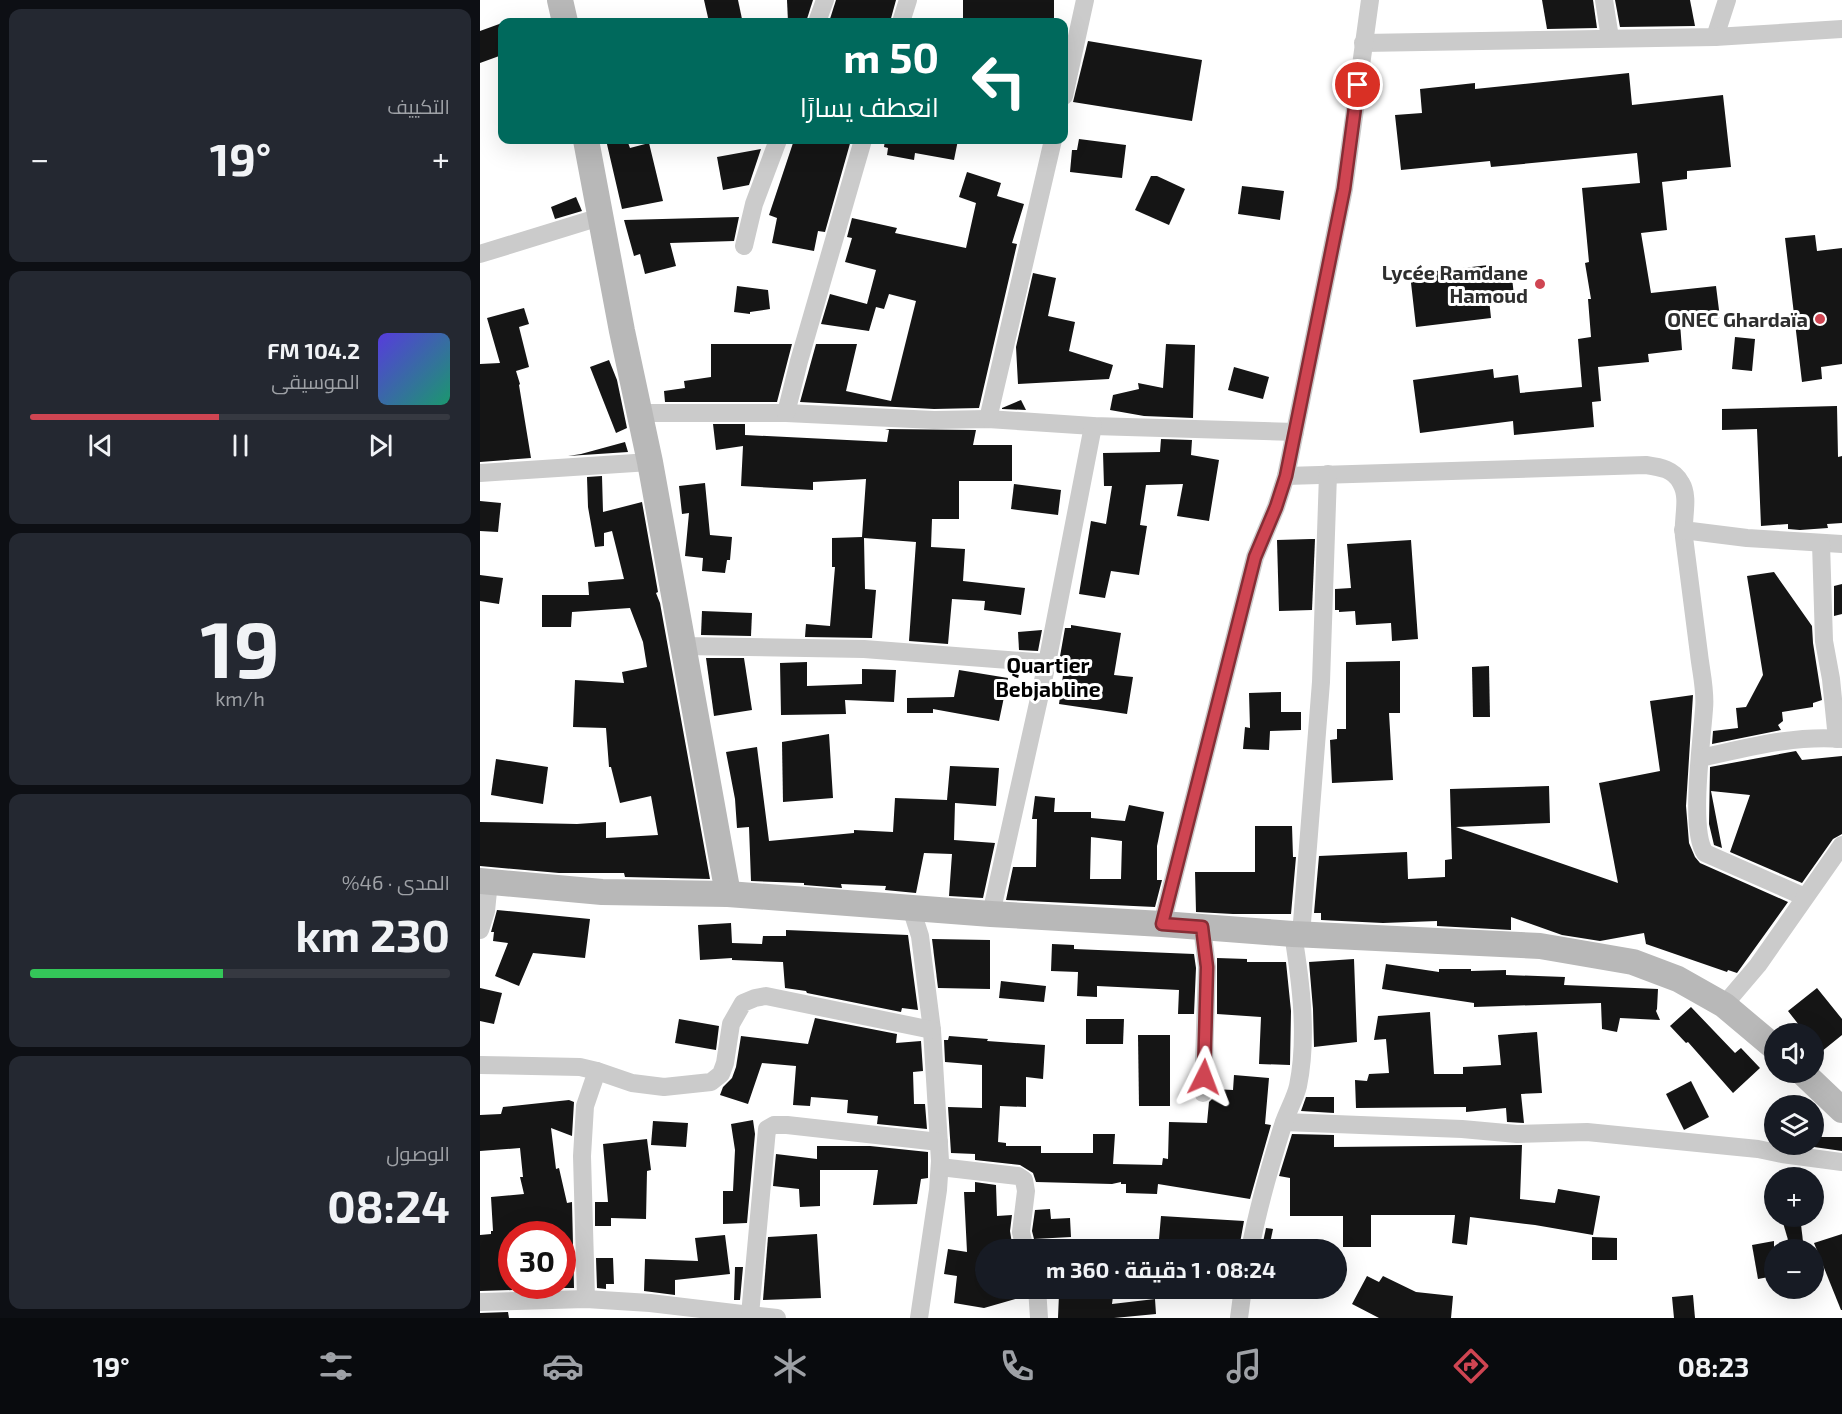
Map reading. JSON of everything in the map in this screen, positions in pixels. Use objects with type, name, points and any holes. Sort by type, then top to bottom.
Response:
[{"type":"main road","points":[[560,0],[564,18]]},
{"type":"main road","points":[[587,144],[622,331],[650,462],[682,646],[703,744],[728,894]]},
{"type":"main road","points":[[484,881],[602,892],[728,894],[1297,934],[1540,946],[1633,962],[1678,979],[1724,1005],[1764,1039]]},
{"type":"main road","points":[[1814,1083],[1842,1110]]},
{"type":"street","points":[[818,18],[825,0]]},
{"type":"street","points":[[902,18],[908,0]]},
{"type":"street","points":[[1068,78],[1085,0]]},
{"type":"street","points":[[1162,924],[1255,557],[1276,507],[1296,432],[1344,189],[1370,0]]},
{"type":"street","points":[[1604,0],[1610,38]]},
{"type":"street","points":[[1715,36],[1727,0]]},
{"type":"street","points":[[1363,43],[1715,36],[1842,29]]},
{"type":"street","points":[[744,246],[754,204],[776,144]]},
{"type":"street","points":[[786,413],[862,144]]},
{"type":"street","points":[[988,419],[1052,144]]},
{"type":"street","points":[[480,254],[600,218]]},
{"type":"street","points":[[640,413],[786,413],[1296,432]]},
{"type":"street","points":[[991,914],[1047,663],[1093,426]]},
{"type":"street","points":[[480,473],[650,462]]},
{"type":"street","points":[[1286,476],[1477,472],[1646,465],[1662,468],[1675,474],[1685,492],[1683,530],[1705,706],[1700,758],[1698,839],[1705,853],[1805,897]]},
{"type":"street","points":[[1252,1239],[1258,1210],[1284,1122],[1298,1087],[1301,1062],[1302,1016],[1297,934],[1321,682],[1328,474]]},
{"type":"street","points":[[1683,530],[1747,538],[1842,544]]},
{"type":"street","points":[[1700,758],[1789,739],[1840,739],[1824,641],[1821,543]]},
{"type":"street","points":[[682,646],[864,649],[1047,663]]},
{"type":"street","points":[[1724,1005],[1758,965],[1842,845]]},
{"type":"street","points":[[480,930],[486,911],[484,881]]},
{"type":"street","points":[[911,908],[920,936],[932,1030],[939,1143],[938,1190],[919,1318]]},
{"type":"street","points":[[1202,927],[1207,967],[1203,1093]]},
{"type":"street","points":[[480,1065],[580,1067],[632,1083],[664,1087],[711,1082],[721,1074],[731,1024],[743,1003],[766,996],[932,1030]]},
{"type":"street","points":[[586,1299],[582,1156],[585,1106],[597,1071]]},
{"type":"street","points":[[1284,1122],[1462,1128],[1517,1134],[1587,1132],[1758,1149],[1842,1162]]},
{"type":"street","points":[[750,1315],[766,1129],[774,1125],[788,1125],[939,1143]]},
{"type":"street","points":[[939,1167],[1018,1176],[1024,1180],[1026,1191],[1023,1239]]},
{"type":"street","points":[[480,1302],[586,1299],[650,1303],[694,1313],[777,1318]]},
{"type":"street","points":[[1038,1299],[1039,1318]]},
{"type":"street","points":[[1239,1318],[1242,1299]]},
{"type":"building","points":[[704,0],[738,0],[742,18],[708,18]]},
{"type":"building","points":[[787,0],[813,0],[807,18],[788,18]]},
{"type":"building","points":[[836,0],[896,0],[891,18],[830,18]]},
{"type":"building","points":[[963,0],[1054,0],[1054,18],[963,18]]},
{"type":"building","points":[[1542,0],[1593,0],[1597,28],[1547,29]]},
{"type":"building","points":[[1615,0],[1690,0],[1695,26],[1620,27]]},
{"type":"building","points":[[498,24],[498,56],[480,63],[480,31]]},
{"type":"building","points":[[1088,41],[1202,60],[1192,121],[1073,102]]},
{"type":"building","points":[[1629,73],[1632,105],[1723,95],[1731,167],[1687,171],[1687,179],[1662,182],[1667,230],[1641,233],[1651,293],[1716,286],[1720,318],[1680,323],[1682,350],[1648,354],[1649,362],[1598,367],[1601,401],[1592,402],[1594,427],[1514,435],[1513,421],[1420,433],[1413,380],[1493,369],[1494,378],[1518,375],[1520,393],[1582,387],[1578,339],[1591,337],[1588,299],[1591,299],[1585,263],[1589,262],[1582,188],[1640,183],[1637,153],[1491,167],[1490,161],[1401,170],[1395,115],[1422,113],[1420,89],[1475,83],[1475,89]]},
{"type":"building","points":[[1079,139],[1126,145],[1122,178],[1070,172],[1072,150],[1077,150]]},
{"type":"building","points":[[607,144],[628,144],[630,148],[649,144],[663,201],[622,209]]},
{"type":"building","points":[[793,144],[850,144],[825,232],[818,231],[814,251],[772,243],[777,218],[769,215]]},
{"type":"building","points":[[884,144],[957,144],[954,160],[915,153],[914,160],[887,155],[888,148],[884,147]]},
{"type":"building","points":[[761,149],[749,185],[723,190],[717,157]]},
{"type":"building","points":[[967,172],[1001,183],[997,196],[1024,204],[1012,243],[1017,244],[979,408],[934,409],[800,402],[816,344],[857,344],[846,391],[891,401],[916,301],[889,294],[884,309],[876,307],[869,331],[821,324],[830,294],[867,304],[876,270],[845,262],[852,238],[847,237],[852,218],[897,228],[895,233],[966,248],[976,203],[959,197]]},
{"type":"building","points":[[1151,176],[1157,176],[1185,189],[1169,225],[1135,210]]},
{"type":"building","points":[[1242,186],[1284,191],[1280,220],[1238,214]]},
{"type":"building","points":[[576,197],[582,211],[555,219],[551,207]]},
{"type":"building","points":[[739,217],[734,241],[670,243],[676,266],[645,274],[640,254],[634,256],[624,220]]},
{"type":"building","points":[[1815,235],[1817,251],[1842,248],[1842,364],[1821,367],[1822,379],[1802,382],[1785,238]]},
{"type":"building","points":[[1489,265],[1490,270],[1511,268],[1514,296],[1489,299],[1491,318],[1416,327],[1410,274]]},
{"type":"building","points":[[1033,273],[1056,278],[1048,316],[1075,322],[1069,351],[1113,365],[1109,379],[1018,384],[1016,347]]},
{"type":"building","points":[[737,286],[768,290],[770,309],[750,312],[750,314],[734,312]]},
{"type":"building","points":[[524,308],[529,324],[519,327],[529,367],[516,371],[531,458],[480,462],[480,364],[500,363],[487,318]]},
{"type":"building","points":[[1735,337],[1755,339],[1752,371],[1732,369]]},
{"type":"building","points":[[711,344],[792,344],[777,402],[665,402],[664,391],[685,388],[684,381],[711,377]]},
{"type":"building","points":[[1166,344],[1195,345],[1193,418],[1144,416],[1110,410],[1113,395],[1139,389],[1138,383],[1163,388]]},
{"type":"building","points":[[609,360],[617,380],[627,428],[616,433],[590,367]]},
{"type":"building","points":[[1234,367],[1269,377],[1263,399],[1228,390]]},
{"type":"building","points":[[1021,400],[1026,410],[1002,409],[1002,408]]},
{"type":"building","points":[[1837,406],[1838,457],[1842,456],[1842,523],[1827,524],[1828,528],[1800,530],[1788,529],[1788,524],[1761,526],[1757,429],[1722,430],[1722,409]]},
{"type":"building","points":[[713,424],[745,424],[745,435],[887,442],[889,430],[885,429],[976,430],[973,445],[1012,445],[1012,481],[959,481],[959,519],[932,519],[931,547],[965,549],[963,581],[1025,588],[1021,615],[984,610],[985,601],[952,599],[948,644],[909,641],[916,542],[864,538],[865,589],[876,590],[872,638],[805,637],[806,624],[830,626],[835,567],[832,567],[832,538],[862,537],[866,479],[813,482],[813,490],[741,486],[743,446],[716,450]]},
{"type":"building","points":[[1161,439],[1192,440],[1191,455],[1219,460],[1209,521],[1177,516],[1183,484],[1146,485],[1140,525],[1147,526],[1139,575],[1111,571],[1105,598],[1079,594],[1091,521],[1106,524],[1112,486],[1104,486],[1103,453],[1160,452]]},
{"type":"building","points":[[625,442],[628,452],[568,456],[581,454]]},
{"type":"building","points":[[602,476],[603,512],[642,502],[658,592],[656,593],[660,603],[710,879],[625,877],[624,873],[559,873],[480,866],[480,822],[577,824],[606,822],[606,838],[658,835],[651,796],[620,803],[611,767],[609,767],[606,728],[573,727],[575,680],[624,683],[622,672],[647,667],[643,642],[630,608],[572,612],[571,627],[542,627],[542,595],[589,595],[588,582],[624,579],[612,531],[604,533],[604,546],[595,547],[588,507],[587,477]]},
{"type":"building","points":[[705,483],[710,535],[732,537],[730,560],[727,560],[725,573],[702,571],[703,558],[685,556],[689,513],[682,514],[679,486]]},
{"type":"building","points":[[1014,484],[1061,490],[1058,515],[1011,509]]},
{"type":"building","points":[[480,501],[501,503],[498,532],[480,531]]},
{"type":"building","points":[[1315,539],[1312,610],[1279,611],[1277,540]]},
{"type":"building","points":[[1411,540],[1418,639],[1392,641],[1391,623],[1356,625],[1355,611],[1335,610],[1335,589],[1351,588],[1347,544]]},
{"type":"building","points":[[1774,572],[1812,626],[1822,700],[1813,703],[1813,707],[1782,712],[1783,721],[1778,725],[1781,730],[1712,744],[1713,731],[1738,728],[1736,708],[1746,707],[1763,675],[1747,576]]},
{"type":"building","points":[[480,575],[503,578],[499,604],[480,601]]},
{"type":"building","points":[[1842,584],[1842,614],[1834,616],[1834,586]]},
{"type":"building","points":[[702,611],[752,613],[751,636],[701,635]]},
{"type":"building","points":[[1071,625],[1121,633],[1114,675],[1133,677],[1127,714],[1059,704],[1065,661],[1059,662],[1065,628],[1071,628]]},
{"type":"building","points":[[1042,630],[1038,651],[1019,650],[1018,632]]},
{"type":"building","points":[[706,658],[744,658],[752,710],[714,716]]},
{"type":"building","points":[[1400,661],[1400,713],[1389,713],[1393,780],[1332,783],[1330,740],[1337,739],[1337,729],[1346,729],[1346,662]]},
{"type":"building","points":[[807,662],[807,686],[862,684],[862,669],[896,670],[894,702],[845,700],[846,714],[781,715],[780,663]]},
{"type":"building","points":[[1489,666],[1490,717],[1473,717],[1472,667]]},
{"type":"building","points":[[959,670],[1008,678],[999,721],[933,709],[933,713],[907,713],[907,698],[954,697]]},
{"type":"building","points":[[1281,692],[1281,712],[1301,712],[1301,730],[1270,731],[1269,750],[1243,749],[1245,727],[1250,728],[1249,693]]},
{"type":"building","points":[[1693,695],[1686,806],[1689,843],[1695,857],[1700,863],[1788,902],[1737,973],[1728,970],[1727,972],[1646,944],[1644,933],[1600,941],[1562,935],[1511,917],[1511,930],[1437,926],[1437,921],[1383,923],[1321,920],[1321,913],[1314,913],[1319,856],[1407,852],[1408,879],[1445,877],[1445,860],[1452,859],[1450,789],[1549,786],[1550,823],[1456,827],[1618,883],[1599,783],[1660,771],[1650,701]]},
{"type":"building","points":[[829,734],[833,798],[783,802],[782,742]]},
{"type":"building","points":[[757,747],[769,841],[854,833],[854,830],[893,832],[895,798],[947,800],[950,766],[999,768],[996,806],[955,803],[954,840],[995,843],[983,898],[949,896],[952,854],[924,853],[916,893],[885,890],[886,886],[841,884],[842,888],[804,885],[804,883],[751,881],[749,827],[737,828],[735,799],[726,752]]},
{"type":"building","points":[[1796,751],[1802,760],[1842,756],[1842,834],[1833,839],[1802,883],[1730,852],[1750,795],[1711,791],[1722,848],[1714,845],[1709,824],[1710,767]]},
{"type":"building","points":[[496,759],[548,767],[543,804],[491,795]]},
{"type":"building","points":[[1035,796],[1055,798],[1054,812],[1091,812],[1091,818],[1125,821],[1129,805],[1164,812],[1157,846],[1157,880],[1162,880],[1155,907],[1006,900],[1013,867],[1036,867],[1037,819],[1032,819]],"holes":[[[1091,837],[1122,841],[1121,879],[1090,879]]]},
{"type":"building","points":[[1255,826],[1292,826],[1293,857],[1296,857],[1291,914],[1196,912],[1195,872],[1255,872]]},
{"type":"building","points":[[497,910],[590,919],[585,958],[533,953],[519,986],[495,976],[508,943],[493,941],[494,932],[491,932]]},
{"type":"building","points":[[731,923],[732,943],[762,944],[763,936],[786,936],[786,930],[908,935],[918,1010],[902,1008],[901,1012],[785,988],[783,962],[732,960],[732,958],[700,960],[698,925]]},
{"type":"building","points":[[932,939],[990,940],[990,989],[938,988]]},
{"type":"building","points":[[1052,944],[1074,945],[1074,949],[1194,954],[1196,968],[1194,1014],[1178,1014],[1179,990],[1097,986],[1097,997],[1077,996],[1078,972],[1051,971]]},
{"type":"building","points":[[1217,958],[1247,959],[1247,962],[1286,962],[1291,1011],[1290,1065],[1259,1064],[1261,1017],[1217,1014]]},
{"type":"building","points":[[1354,959],[1357,1042],[1314,1047],[1309,962]]},
{"type":"building","points":[[1386,964],[1439,972],[1439,969],[1506,970],[1506,975],[1565,977],[1564,985],[1658,989],[1656,1011],[1660,1020],[1620,1018],[1617,1032],[1602,1029],[1601,1003],[1474,1007],[1474,1003],[1382,989]]},
{"type":"building","points":[[1001,981],[1046,986],[1044,1002],[999,998]]},
{"type":"building","points":[[480,988],[502,993],[494,1024],[480,1021]]},
{"type":"building","points":[[1817,988],[1842,1019],[1842,1035],[1824,1050],[1824,1023],[1797,1023],[1788,1011]]},
{"type":"building","points":[[1691,1007],[1735,1053],[1741,1048],[1760,1068],[1733,1093],[1688,1042],[1686,1043],[1670,1026]]},
{"type":"building","points":[[1430,1012],[1434,1074],[1463,1074],[1463,1067],[1501,1065],[1498,1035],[1537,1032],[1542,1093],[1521,1094],[1524,1123],[1507,1122],[1506,1108],[1466,1112],[1466,1107],[1356,1108],[1355,1080],[1367,1081],[1369,1074],[1389,1073],[1386,1039],[1374,1040],[1378,1016]]},
{"type":"building","points":[[815,1018],[897,1034],[896,1043],[921,1041],[923,1071],[913,1072],[914,1104],[925,1104],[927,1129],[877,1124],[878,1116],[847,1113],[848,1100],[811,1097],[810,1106],[793,1105],[796,1066],[762,1063],[748,1104],[720,1095],[723,1087],[732,1078],[736,1067],[741,1036],[808,1044]]},
{"type":"building","points":[[679,1019],[719,1026],[716,1050],[675,1043]]},
{"type":"building","points":[[1086,1019],[1124,1019],[1123,1044],[1086,1044]]},
{"type":"building","points":[[1138,1035],[1170,1035],[1170,1106],[1139,1106]]},
{"type":"building","points":[[949,1036],[1045,1045],[1043,1079],[1026,1077],[1026,1107],[1000,1106],[998,1142],[1006,1143],[1006,1146],[1041,1146],[1041,1153],[1093,1153],[1093,1134],[1115,1134],[1113,1164],[1162,1165],[1163,1158],[1168,1159],[1169,1122],[1207,1123],[1209,1102],[1213,1098],[1214,1089],[1233,1090],[1234,1075],[1269,1078],[1265,1124],[1271,1125],[1250,1199],[1158,1184],[1157,1194],[1126,1193],[1126,1184],[1121,1184],[1121,1182],[1112,1184],[1036,1182],[1033,1173],[1020,1165],[975,1160],[975,1154],[951,1153],[948,1107],[982,1108],[982,1065],[945,1062],[944,1040],[948,1040]]},
{"type":"building","points":[[1691,1081],[1709,1117],[1684,1130],[1666,1094]]},
{"type":"building","points":[[1306,1097],[1334,1097],[1334,1113],[1301,1111]]},
{"type":"building","points":[[569,1100],[574,1102],[572,1136],[551,1128],[556,1169],[559,1168],[567,1203],[572,1202],[572,1221],[498,1221],[498,1290],[480,1291],[480,1235],[491,1234],[493,1231],[491,1197],[524,1194],[520,1177],[523,1177],[520,1148],[480,1151],[480,1115],[501,1114],[503,1107]]},
{"type":"building","points":[[753,1120],[755,1134],[747,1223],[723,1224],[723,1191],[733,1191],[735,1150],[731,1124]]},
{"type":"building","points":[[653,1121],[688,1123],[686,1147],[651,1145]]},
{"type":"building","points":[[1292,1134],[1334,1135],[1334,1147],[1522,1145],[1520,1199],[1555,1203],[1558,1189],[1600,1196],[1593,1235],[1470,1217],[1467,1245],[1452,1243],[1455,1215],[1371,1215],[1371,1247],[1347,1247],[1347,1239],[1343,1239],[1343,1216],[1290,1216],[1290,1178],[1279,1176]]},
{"type":"building","points":[[1824,1137],[1842,1137],[1842,1151],[1824,1148]]},
{"type":"building","points":[[647,1139],[651,1170],[647,1171],[646,1219],[611,1218],[611,1226],[595,1226],[595,1202],[608,1202],[603,1144]]},
{"type":"building","points":[[817,1146],[870,1146],[928,1152],[928,1178],[921,1179],[917,1204],[873,1205],[878,1170],[820,1170],[820,1206],[800,1207],[799,1189],[773,1186],[776,1154],[817,1159]]},
{"type":"building","points":[[975,1182],[996,1185],[997,1216],[1012,1215],[1011,1239],[975,1239],[975,1299],[1016,1299],[984,1308],[954,1303],[957,1276],[944,1274],[948,1249],[967,1252],[964,1192],[975,1192]]},
{"type":"building","points":[[1050,1209],[1051,1219],[1070,1218],[1071,1237],[1034,1239],[1032,1231],[1035,1210]]},
{"type":"building","points":[[1161,1216],[1244,1221],[1241,1239],[1159,1239]]},
{"type":"building","points":[[1784,1227],[1801,1227],[1803,1239],[1788,1239]]},
{"type":"building","points":[[1266,1228],[1273,1229],[1271,1239],[1264,1239]]},
{"type":"building","points":[[817,1234],[821,1298],[763,1300],[768,1237]]},
{"type":"building","points":[[1842,1234],[1842,1310],[1824,1268],[1824,1240]]},
{"type":"building","points":[[725,1235],[730,1274],[675,1280],[675,1295],[644,1291],[645,1259],[698,1261],[695,1238]]},
{"type":"building","points":[[1592,1237],[1617,1238],[1617,1260],[1592,1260]]},
{"type":"building","points":[[1764,1243],[1764,1278],[1758,1279],[1752,1245]]},
{"type":"building","points":[[596,1258],[613,1258],[614,1284],[606,1284],[606,1289],[597,1288]]},
{"type":"building","points":[[735,1267],[743,1267],[740,1300],[734,1300]]},
{"type":"building","points":[[1367,1276],[1379,1282],[1383,1276],[1416,1292],[1453,1296],[1451,1318],[1379,1318],[1352,1304]]},
{"type":"building","points":[[1693,1295],[1695,1318],[1674,1318],[1672,1297]]},
{"type":"building","points":[[1059,1299],[1113,1299],[1112,1304],[1155,1299],[1156,1314],[1114,1318],[1058,1318]]},
{"type":"building","points":[[508,1312],[509,1318],[480,1318],[480,1313]]},
{"type":"place","name":"Lycée Ramdane Hamoud","points":[[1540,284]]},
{"type":"place","name":"ONEC Ghardaïa","points":[[1820,319]]},
{"type":"district","name":"Quartier Bebjabline","points":[[1048,676]]},
{"type":"route","points":[[1204,1077],[1207,967],[1202,927],[1162,924],[1255,557],[1286,476],[1344,189],[1358,85]]}]
